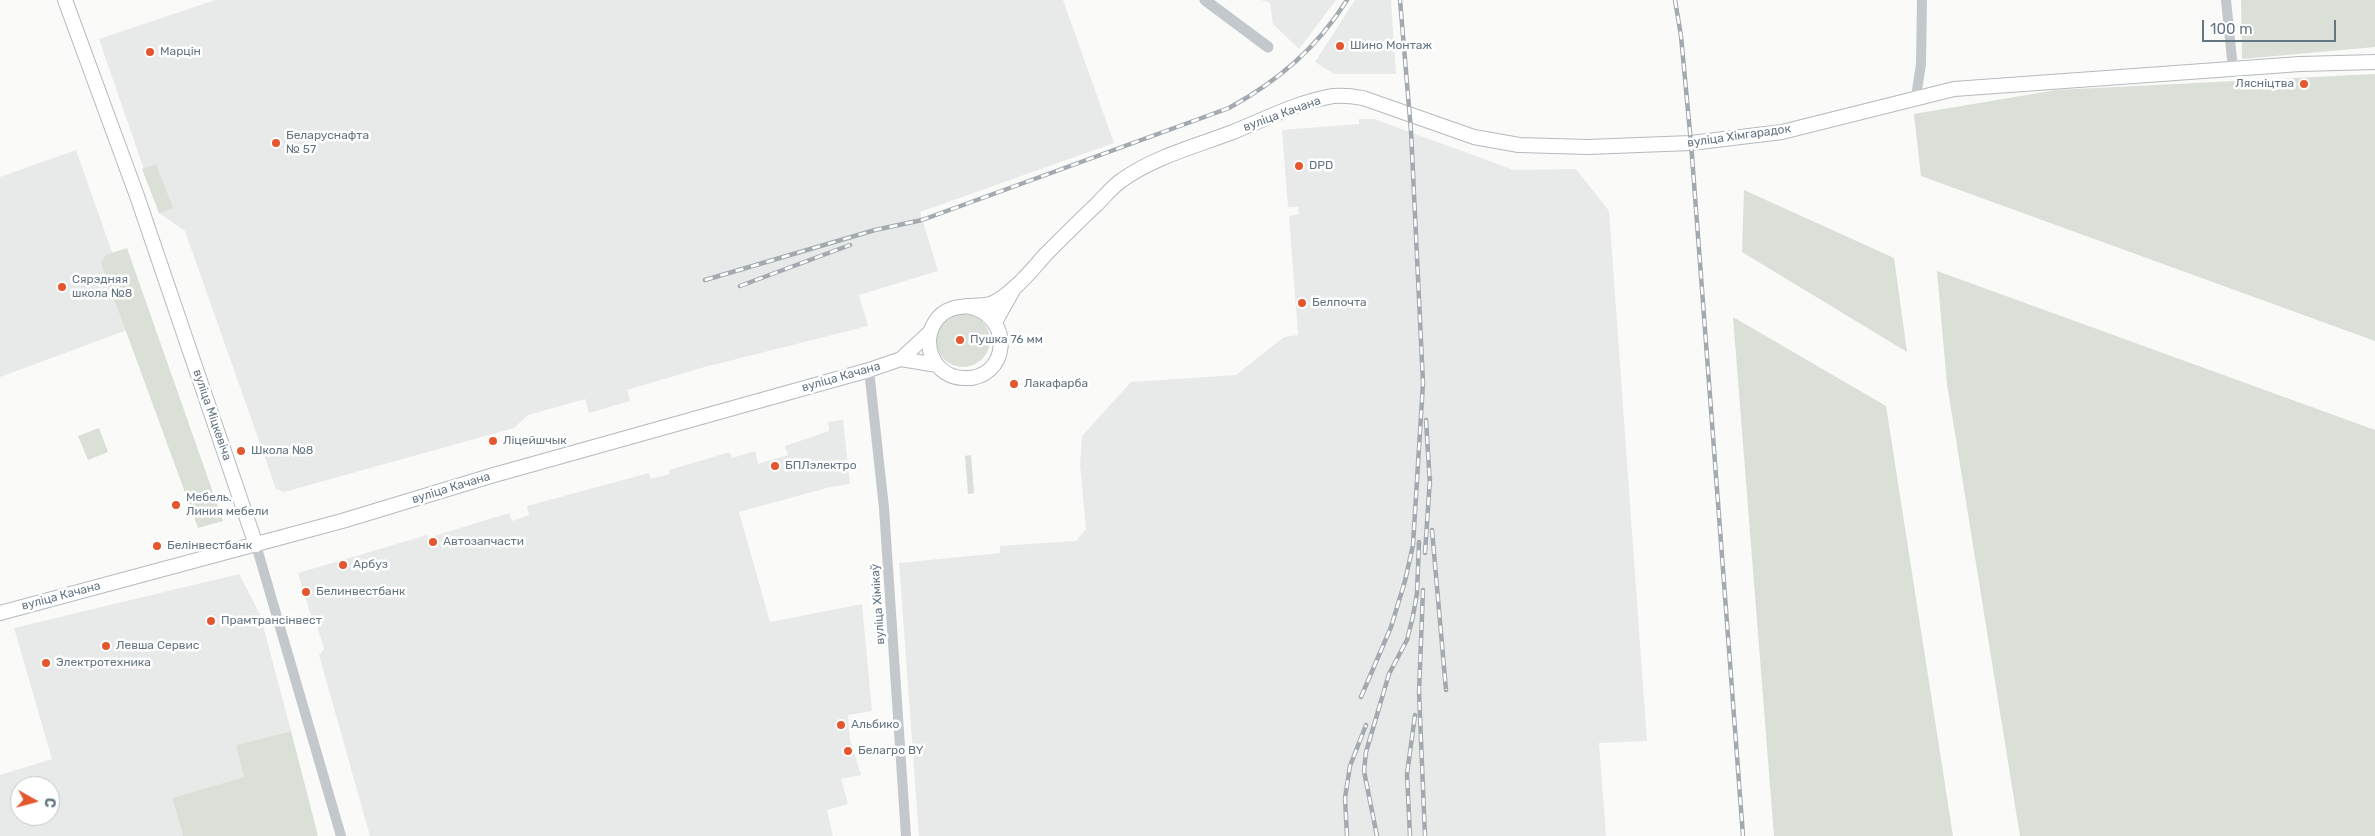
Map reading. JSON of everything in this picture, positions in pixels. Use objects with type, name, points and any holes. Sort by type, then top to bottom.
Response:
[{"type":"main road","name":"вуліца Міцкевіча","points":[[65,0],[137,196],[256,545]]},
{"type":"main road","name":"вуліца Хімгарадок","points":[[1626,145],[1691,143],[1782,132],[1954,89],[2233,69],[2375,62]]},
{"type":"main road","name":"вуліца Качана","points":[[0,613],[402,504],[483,478],[869,370],[901,359],[930,332],[935,321],[944,312],[955,307],[991,304],[1015,287],[1121,180],[1160,160],[1298,106],[1332,96],[1348,95],[1363,98],[1474,137],[1495,141],[1519,145],[1587,147],[1626,145]]},
{"type":"main road","name":"вуліца Качана","points":[[901,359],[937,365],[952,376],[962,378],[972,378],[987,371],[997,358],[1000,349],[1001,340],[996,322],[1015,287]]},
{"type":"main road","points":[[968,306],[984,310],[996,322]]},
{"type":"main road","points":[[930,332],[929,350],[937,365]]},
{"type":"street","points":[[1204,0],[1268,47]]},
{"type":"street","points":[[1916,97],[1921,64],[1922,0]]},
{"type":"street","points":[[2226,0],[2233,69]]},
{"type":"street","name":"вуліца Хімікаў","points":[[869,370],[884,508],[906,836]]},
{"type":"street","name":"вуліца Міцкевіча","points":[[256,545],[341,836]]},
{"type":"shaded area","points":[[215,0],[1063,0],[1114,143],[920,212],[938,271],[859,295],[868,326],[701,368],[627,390],[630,401],[589,413],[585,399],[528,415],[514,428],[284,492],[276,489],[185,231],[159,213],[99,39]]},
{"type":"shaded area","points":[[1261,0],[1336,0],[1299,49],[1273,24],[1270,3]]},
{"type":"shaded area","points":[[1355,0],[1391,0],[1396,74],[1334,74],[1315,62]]},
{"type":"shaded area","points":[[2241,0],[2375,0],[2375,47],[2242,59]]},
{"type":"shaded area","points":[[2375,74],[2375,341],[1921,176],[1914,114],[2056,90]]},
{"type":"shaded area","name":"Лакафарба","points":[[1359,119],[1374,119],[1514,170],[1576,169],[1609,211],[1647,741],[1599,743],[1606,836],[919,836],[899,563],[1000,553],[1000,546],[1076,541],[1086,529],[1080,464],[1082,436],[1131,382],[1236,375],[1284,337],[1298,335],[1289,216],[1299,214],[1298,207],[1288,207],[1282,130],[1359,124]]},
{"type":"shaded area","name":"Сярэдняя школа №8","points":[[76,150],[138,326],[0,377],[0,177]]},
{"type":"shaded area","points":[[156,164],[173,208],[159,213],[142,169]]},
{"type":"shaded area","points":[[1744,190],[1894,258],[1907,352],[1742,252]]},
{"type":"shaded area","points":[[127,248],[223,521],[198,528],[101,263],[105,255]]},
{"type":"shaded area","points":[[1937,271],[2375,430],[2375,836],[2020,836],[1947,384]]},
{"type":"shaded area","points":[[958,313],[968,313],[978,317],[986,325],[990,340],[986,355],[978,363],[968,367],[958,367],[948,363],[940,355],[936,345],[936,335],[940,325],[948,317]]},
{"type":"shaded area","points":[[1733,317],[1886,406],[1953,836],[1774,836]]},
{"type":"shaded area","points":[[843,420],[850,484],[830,487],[739,512],[770,622],[862,604],[872,711],[848,715],[850,740],[861,775],[841,779],[848,804],[827,810],[833,836],[370,836],[319,655],[324,649],[314,616],[311,616],[298,573],[427,535],[428,538],[509,513],[512,521],[529,515],[527,506],[649,473],[651,479],[670,474],[669,470],[730,452],[732,458],[755,451],[758,464],[788,455],[785,446],[829,431],[828,422]]},
{"type":"shaded area","points":[[99,428],[108,452],[88,460],[78,436]]},
{"type":"shaded area","points":[[971,455],[974,493],[968,494],[965,456]]},
{"type":"shaded area","points":[[239,574],[260,614],[291,731],[236,745],[245,777],[172,798],[183,836],[0,836],[0,775],[52,759],[14,628]]},
{"type":"shaded area","points":[[291,731],[318,836],[183,836],[172,798],[244,777],[236,745]]},
{"type":"railway","points":[[705,280],[875,230],[922,220],[1229,108],[1247,98],[1295,62],[1323,33],[1347,0]]},
{"type":"railway","points":[[1361,697],[1391,627],[1405,581],[1413,545],[1423,383],[1411,131],[1400,0]]},
{"type":"railway","points":[[1675,0],[1681,36],[1691,143],[1743,836]]},
{"type":"railway","points":[[740,286],[850,245]]},
{"type":"railway","points":[[1426,420],[1430,485]]},
{"type":"railway","points":[[1425,553],[1430,478]]},
{"type":"railway","points":[[1432,530],[1446,690]]},
{"type":"railway","points":[[1377,836],[1364,771],[1366,752],[1389,674],[1407,640],[1417,593],[1419,542]]},
{"type":"railway","points":[[1423,590],[1419,692],[1425,836]]},
{"type":"railway","points":[[1410,836],[1407,774],[1415,715]]},
{"type":"railway","points":[[1347,836],[1345,798],[1350,766],[1366,725]]},
{"type":"place","name":"Шино Монтаж","points":[[1340,46]]},
{"type":"place","name":"Марцін","points":[[150,52]]},
{"type":"place","name":"Лясніцтва","points":[[2304,84]]},
{"type":"place","name":"Беларуснафта № 57","points":[[276,143]]},
{"type":"place","name":"DPD","points":[[1299,166]]},
{"type":"place","name":"Сярэдняя школа №8","points":[[62,287]]},
{"type":"place","name":"Белпочта","points":[[1302,303]]},
{"type":"place","name":"Пушка 76 мм","points":[[960,340]]},
{"type":"place","name":"Лакафарба","points":[[1014,384]]},
{"type":"place","name":"Ліцейшчык","points":[[493,441]]},
{"type":"place","name":"Школа №8","points":[[241,451]]},
{"type":"place","name":"БПЛэлектро","points":[[775,466]]},
{"type":"place","name":"Мебель. Линия мебели","points":[[176,505]]},
{"type":"place","name":"Автозапчасти","points":[[433,542]]},
{"type":"place","name":"Белінвестбанк","points":[[157,546]]},
{"type":"place","name":"Арбуз","points":[[343,565]]},
{"type":"place","name":"Белинвестбанк","points":[[306,592]]},
{"type":"place","name":"Прамтрансінвест","points":[[211,621]]},
{"type":"place","name":"Левша Сервис","points":[[106,646]]},
{"type":"place","name":"Электротехника","points":[[46,663]]},
{"type":"place","name":"Альбико","points":[[841,725]]},
{"type":"place","name":"Белагро BY","points":[[848,751]]}]
